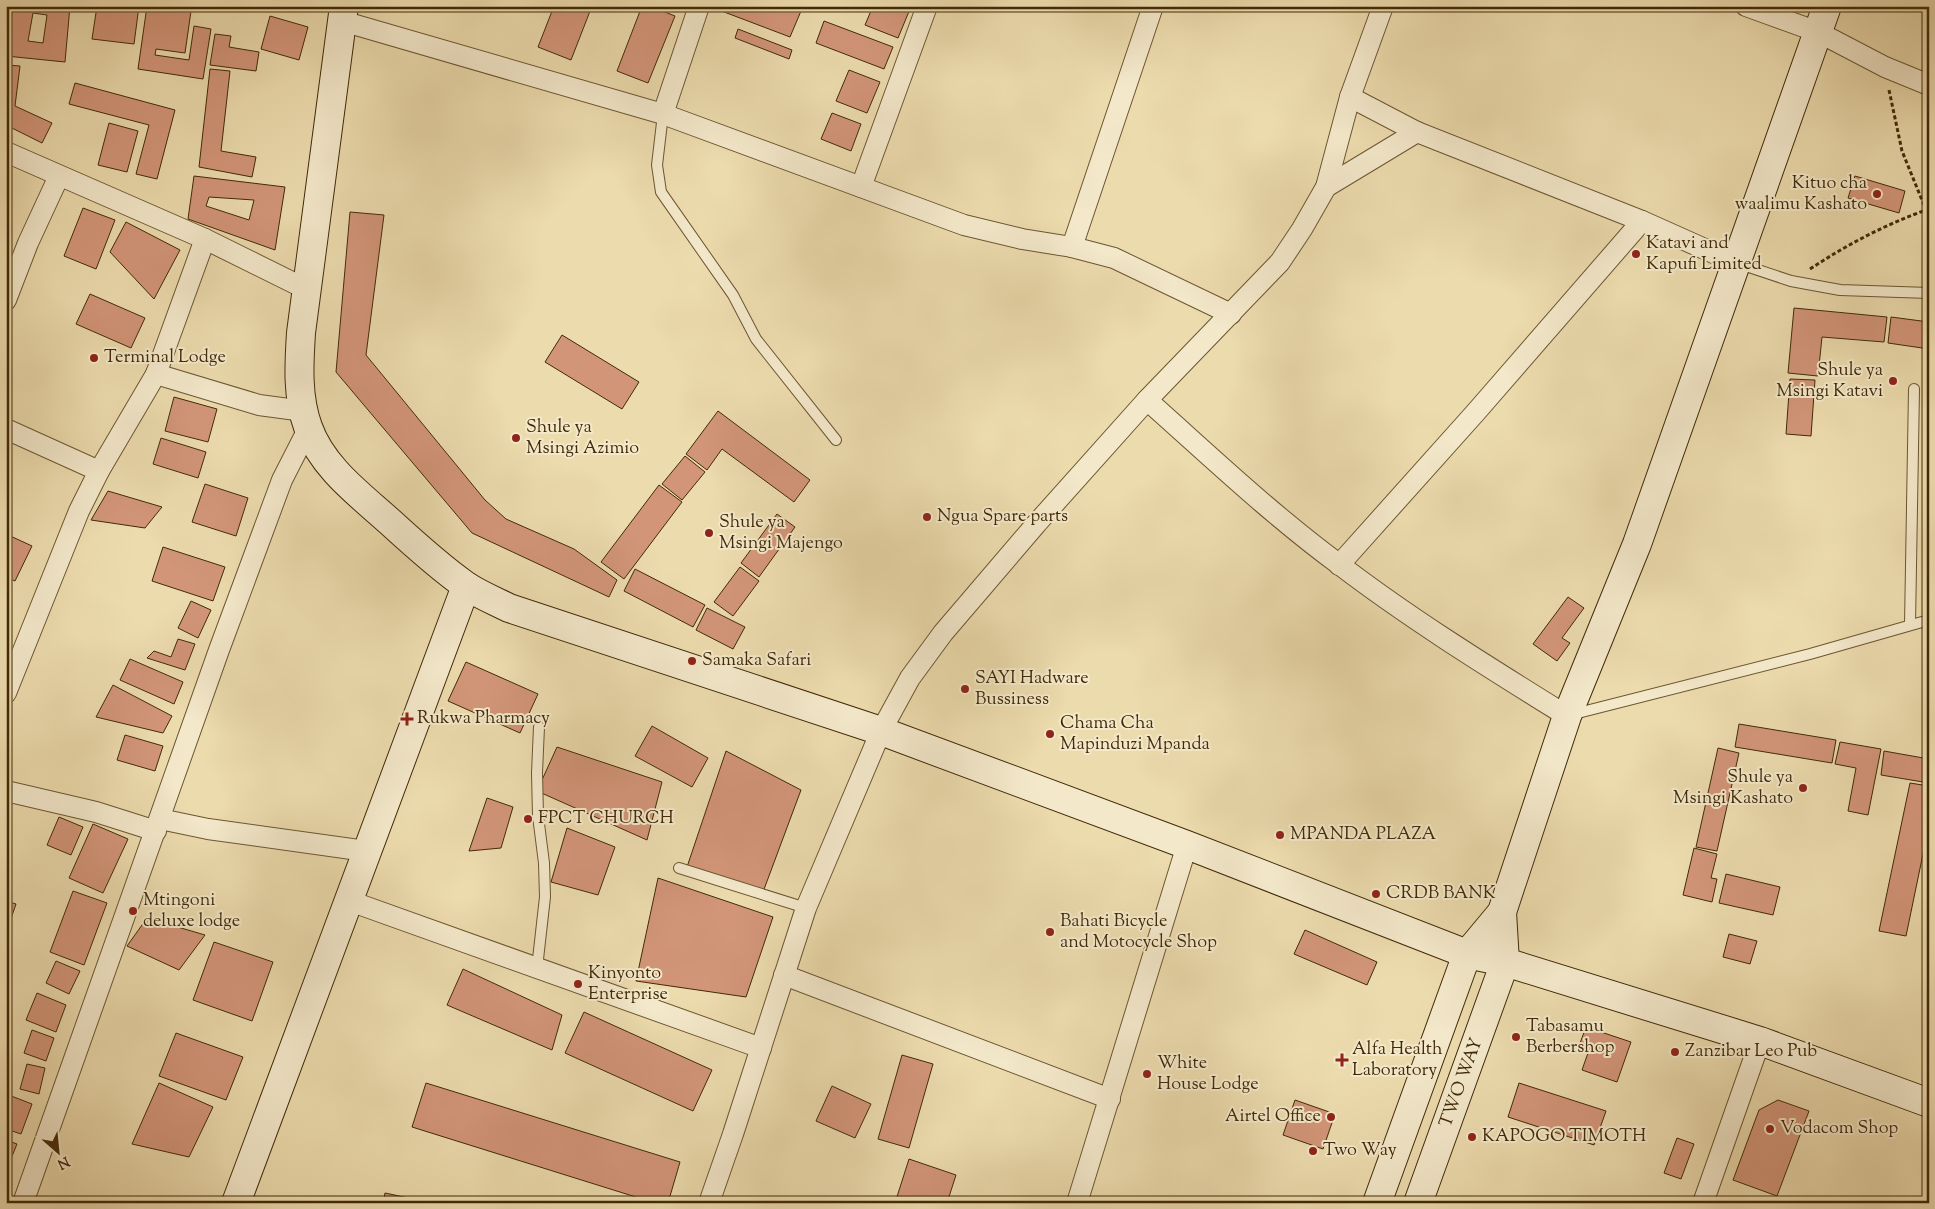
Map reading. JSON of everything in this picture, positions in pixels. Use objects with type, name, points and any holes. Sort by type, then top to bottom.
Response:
[{"type":"street","points":[[663,114],[699,6]]},
{"type":"street","points":[[861,187],[926,6]]},
{"type":"street","points":[[1072,246],[1153,6]]},
{"type":"street","points":[[709,1203],[806,908],[881,731],[910,678],[942,633],[1147,400],[1280,262],[1302,229],[1326,187],[1350,97],[1384,6]]},
{"type":"street","points":[[1746,6],[1818,32],[1885,67],[1929,85]]},
{"type":"street","points":[[1377,1203],[1467,954],[1502,912],[1567,716],[1637,544],[1827,6]]},
{"type":"street","points":[[1231,314],[1114,258],[1072,246],[1022,239],[964,225],[663,114],[341,10],[298,371],[306,420],[326,460],[347,484],[411,542],[466,586],[509,608],[881,731],[1187,845],[1467,954],[1505,962],[1760,1041],[1929,1103]]},
{"type":"street","points":[[1350,97],[1417,132],[1642,220],[1736,263]]},
{"type":"street","points":[[1326,187],[1417,132]]},
{"type":"street","points":[[6,152],[204,239],[308,290]]},
{"type":"street","points":[[6,300],[28,243],[59,176]]},
{"type":"street","points":[[1339,565],[1476,412],[1642,220]]},
{"type":"street","points":[[6,693],[79,511],[99,471],[156,374],[204,239]]},
{"type":"street","points":[[156,374],[306,420]]},
{"type":"street","points":[[1147,400],[1245,487],[1339,565],[1458,648],[1567,716]]},
{"type":"street","points":[[23,1203],[219,650],[306,420]]},
{"type":"street","points":[[6,429],[99,471]]},
{"type":"street","points":[[236,1203],[347,900],[466,586]]},
{"type":"street","points":[[6,791],[158,825],[208,828],[366,851]]},
{"type":"street","points":[[1077,1203],[1187,845]]},
{"type":"street","points":[[347,900],[761,1048]]},
{"type":"street","points":[[1502,912],[1505,962]]},
{"type":"street","name":"TWO WAY","points":[[1418,1203],[1505,962]]},
{"type":"street","points":[[784,975],[1110,1099]]},
{"type":"street","points":[[1703,1203],[1760,1041]]},
{"type":"lane","points":[[663,114],[657,164],[661,192],[733,295],[756,339],[836,440]]},
{"type":"lane","points":[[1736,263],[1791,282],[1840,290],[1929,293]]},
{"type":"lane","points":[[1910,625],[1914,389]]},
{"type":"lane","points":[[1567,716],[1810,654],[1929,620]]},
{"type":"lane","points":[[537,968],[544,897],[544,863],[538,816],[537,773],[540,726]]},
{"type":"lane","points":[[679,868],[806,908]]},
{"type":"path","points":[[1791,282],[1880,228],[1927,209],[1902,151],[1885,67]]},
{"type":"building","points":[[6,6],[70,6],[65,62],[6,56]],"holes":[[[33,13],[47,15],[43,43],[28,41]]]},
{"type":"building","points":[[97,6],[139,6],[134,44],[92,39]]},
{"type":"building","points":[[147,6],[191,11],[185,53],[156,49],[155,55],[189,60],[194,26],[211,29],[203,79],[138,69]]},
{"type":"building","points":[[554,6],[592,6],[571,60],[538,47]]},
{"type":"building","points":[[642,6],[650,6],[675,16],[648,83],[617,71]]},
{"type":"building","points":[[789,6],[801,11],[790,37],[711,7]]},
{"type":"building","points":[[873,6],[903,6],[910,9],[898,38],[865,25]]},
{"type":"building","points":[[270,16],[308,27],[299,60],[261,49]]},
{"type":"building","points":[[824,21],[893,47],[884,69],[816,43]]},
{"type":"building","points":[[738,29],[792,50],[789,59],[735,38]]},
{"type":"building","points":[[215,34],[231,36],[229,47],[259,52],[256,71],[210,65]]},
{"type":"building","points":[[6,65],[20,66],[15,106],[52,123],[42,143],[6,125]]},
{"type":"building","points":[[210,69],[230,71],[221,151],[256,157],[252,177],[199,167]]},
{"type":"building","points":[[849,70],[880,82],[867,113],[836,101]]},
{"type":"building","points":[[75,83],[175,110],[157,179],[136,174],[149,125],[69,104]]},
{"type":"building","points":[[832,113],[861,124],[851,151],[821,139]]},
{"type":"building","points":[[109,123],[138,131],[127,172],[98,165]]},
{"type":"building","points":[[194,176],[285,187],[275,250],[188,219]],"holes":[[[209,197],[254,200],[249,220],[206,206]]]},
{"type":"building","name":"Kituo cha waalimu Kashato","points":[[1855,176],[1905,191],[1899,213],[1848,198]]},
{"type":"building","points":[[83,208],[115,220],[96,269],[64,256]]},
{"type":"building","points":[[350,212],[384,215],[366,355],[485,500],[506,519],[574,549],[617,580],[609,597],[472,533],[336,372]]},
{"type":"building","points":[[126,222],[180,250],[154,299],[110,252]]},
{"type":"building","points":[[90,294],[145,318],[131,348],[76,324]]},
{"type":"building","points":[[1794,308],[1887,317],[1884,342],[1822,337],[1818,376],[1788,373]]},
{"type":"building","points":[[1891,317],[1929,322],[1929,349],[1888,343]]},
{"type":"building","points":[[562,335],[639,382],[622,409],[545,362]]},
{"type":"building","points":[[1790,379],[1815,380],[1811,436],[1786,434]]},
{"type":"building","points":[[174,397],[217,409],[208,442],[165,431]]},
{"type":"building","points":[[718,411],[810,480],[794,502],[722,449],[707,470],[686,454]]},
{"type":"building","points":[[161,438],[206,452],[198,478],[153,464]]},
{"type":"building","points":[[685,456],[705,472],[682,500],[662,484]]},
{"type":"building","points":[[205,484],[248,498],[236,536],[192,522]]},
{"type":"building","points":[[659,485],[682,502],[624,579],[601,562]]},
{"type":"building","points":[[108,491],[162,507],[145,528],[91,520]]},
{"type":"building","points":[[777,514],[795,527],[759,577],[741,563]]},
{"type":"building","points":[[6,534],[32,546],[15,581],[6,577]]},
{"type":"building","points":[[163,547],[225,567],[213,601],[152,581]]},
{"type":"building","points":[[740,567],[759,581],[733,616],[714,602]]},
{"type":"building","points":[[635,569],[705,605],[693,627],[624,591]]},
{"type":"building","points":[[1568,597],[1584,608],[1562,638],[1570,643],[1557,661],[1533,644]]},
{"type":"building","points":[[191,601],[211,610],[198,638],[178,628]]},
{"type":"building","points":[[707,608],[745,627],[733,649],[696,630]]},
{"type":"building","points":[[178,639],[195,644],[185,670],[147,658],[154,651],[171,657]]},
{"type":"building","points":[[130,659],[183,682],[174,704],[120,680]]},
{"type":"building","points":[[466,662],[538,694],[520,733],[448,701]]},
{"type":"building","points":[[113,685],[172,716],[163,733],[96,717]]},
{"type":"building","points":[[1739,724],[1836,740],[1832,763],[1735,747]]},
{"type":"building","points":[[652,726],[708,758],[692,787],[635,756]]},
{"type":"building","points":[[125,735],[163,746],[155,771],[117,760]]},
{"type":"building","points":[[1840,742],[1881,749],[1868,815],[1848,811],[1856,768],[1835,764]]},
{"type":"building","points":[[557,747],[662,782],[647,840],[537,791]]},
{"type":"building","points":[[1718,748],[1739,753],[1717,851],[1696,847]]},
{"type":"building","points":[[726,751],[801,790],[763,892],[687,867]]},
{"type":"building","points":[[1884,751],[1929,759],[1929,783],[1881,775]]},
{"type":"building","points":[[1910,783],[1929,786],[1929,825],[1906,936],[1879,931]]},
{"type":"building","points":[[487,798],[513,807],[501,848],[469,851]]},
{"type":"building","points":[[59,817],[83,827],[71,855],[47,845]]},
{"type":"building","points":[[93,824],[128,839],[103,893],[69,878]]},
{"type":"building","points":[[567,828],[615,847],[598,895],[551,882]]},
{"type":"building","points":[[1694,848],[1717,854],[1711,878],[1717,879],[1712,902],[1683,895]]},
{"type":"building","points":[[1726,874],[1780,887],[1773,915],[1719,903]]},
{"type":"building","points":[[658,878],[773,917],[746,997],[636,981]]},
{"type":"building","points":[[73,891],[107,903],[84,965],[50,952]]},
{"type":"building","points":[[6,901],[16,904],[6,933]]},
{"type":"building","points":[[147,918],[205,935],[179,970],[127,946]]},
{"type":"building","points":[[1305,930],[1377,962],[1367,985],[1294,954]]},
{"type":"building","points":[[1729,934],[1757,941],[1750,964],[1723,957]]},
{"type":"building","points":[[214,942],[273,962],[252,1021],[193,1000]]},
{"type":"building","points":[[56,961],[80,971],[69,994],[46,983]]},
{"type":"building","points":[[463,969],[562,1015],[552,1050],[447,1005]]},
{"type":"building","points":[[37,993],[66,1005],[56,1032],[26,1020]]},
{"type":"building","points":[[584,1012],[712,1070],[693,1111],[565,1053]]},
{"type":"building","points":[[1586,1027],[1631,1042],[1617,1082],[1582,1070],[1589,1050],[1579,1046]]},
{"type":"building","points":[[32,1030],[54,1038],[46,1061],[24,1053]]},
{"type":"building","points":[[176,1033],[243,1057],[226,1100],[159,1076]]},
{"type":"building","points":[[902,1055],[933,1064],[909,1148],[878,1139]]},
{"type":"building","points":[[27,1064],[45,1068],[39,1094],[20,1089]]},
{"type":"building","points":[[159,1083],[213,1107],[189,1157],[132,1144]]},
{"type":"building","points":[[426,1083],[680,1162],[668,1203],[655,1203],[412,1127]]},
{"type":"building","points":[[1519,1083],[1606,1111],[1594,1145],[1508,1117]]},
{"type":"building","points":[[832,1086],[871,1104],[855,1138],[816,1121]]},
{"type":"building","points":[[6,1094],[32,1104],[21,1134],[6,1129]]},
{"type":"building","points":[[1295,1100],[1335,1114],[1323,1149],[1283,1135]]},
{"type":"building","points":[[1778,1100],[1809,1111],[1777,1196],[1733,1180],[1759,1110]]},
{"type":"building","points":[[1677,1138],[1694,1144],[1681,1179],[1664,1173]]},
{"type":"building","points":[[6,1140],[17,1144],[6,1171]]},
{"type":"building","points":[[909,1159],[956,1175],[947,1203],[895,1203]]},
{"type":"building","points":[[385,1193],[423,1201],[383,1203]]},
{"type":"place","name":"Kituo cha waalimu Kashato","points":[[1877,194]]},
{"type":"place","name":"Katavi and Kapufi Limited","points":[[1636,254]]},
{"type":"place","name":"Terminal Lodge","points":[[94,358]]},
{"type":"place","name":"Shule ya Msingi Katavi","points":[[1893,381]]},
{"type":"place","name":"Shule ya Msingi Azimio","points":[[516,438]]},
{"type":"place","name":"Ngua Spare parts","points":[[927,517]]},
{"type":"place","name":"Shule ya Msingi Majengo","points":[[709,533]]},
{"type":"place","name":"Samaka Safari","points":[[692,661]]},
{"type":"place","name":"SAYI Hadware Bussiness","points":[[965,689]]},
{"type":"place","name":"Rukwa Pharmacy","points":[[407,719]]},
{"type":"place","name":"Chama Cha Mapinduzi Mpanda","points":[[1050,734]]},
{"type":"place","name":"Shule ya Msingi Kashato","points":[[1803,788]]},
{"type":"place","name":"FPCT CHURCH","points":[[528,819]]},
{"type":"place","name":"MPANDA PLAZA","points":[[1280,835]]},
{"type":"place","name":"CRDB BANK","points":[[1376,894]]},
{"type":"place","name":"Mtingoni deluxe lodge","points":[[133,911]]},
{"type":"place","name":"Bahati Bicycle and Motocycle Shop","points":[[1050,932]]},
{"type":"place","name":"Kinyonto Enterprise","points":[[578,984]]},
{"type":"place","name":"Tabasamu Berbershop","points":[[1516,1037]]},
{"type":"place","name":"Zanzibar Leo Pub","points":[[1675,1052]]},
{"type":"place","name":"Alfa Health Laboratory","points":[[1342,1060]]},
{"type":"place","name":"White House Lodge","points":[[1147,1074]]},
{"type":"place","name":"Airtel Office","points":[[1331,1117]]},
{"type":"place","name":"Vodacom Shop","points":[[1770,1129]]},
{"type":"place","name":"KAPOGO TIMOTH","points":[[1472,1137]]},
{"type":"place","name":"Two Way","points":[[1313,1151]]}]
